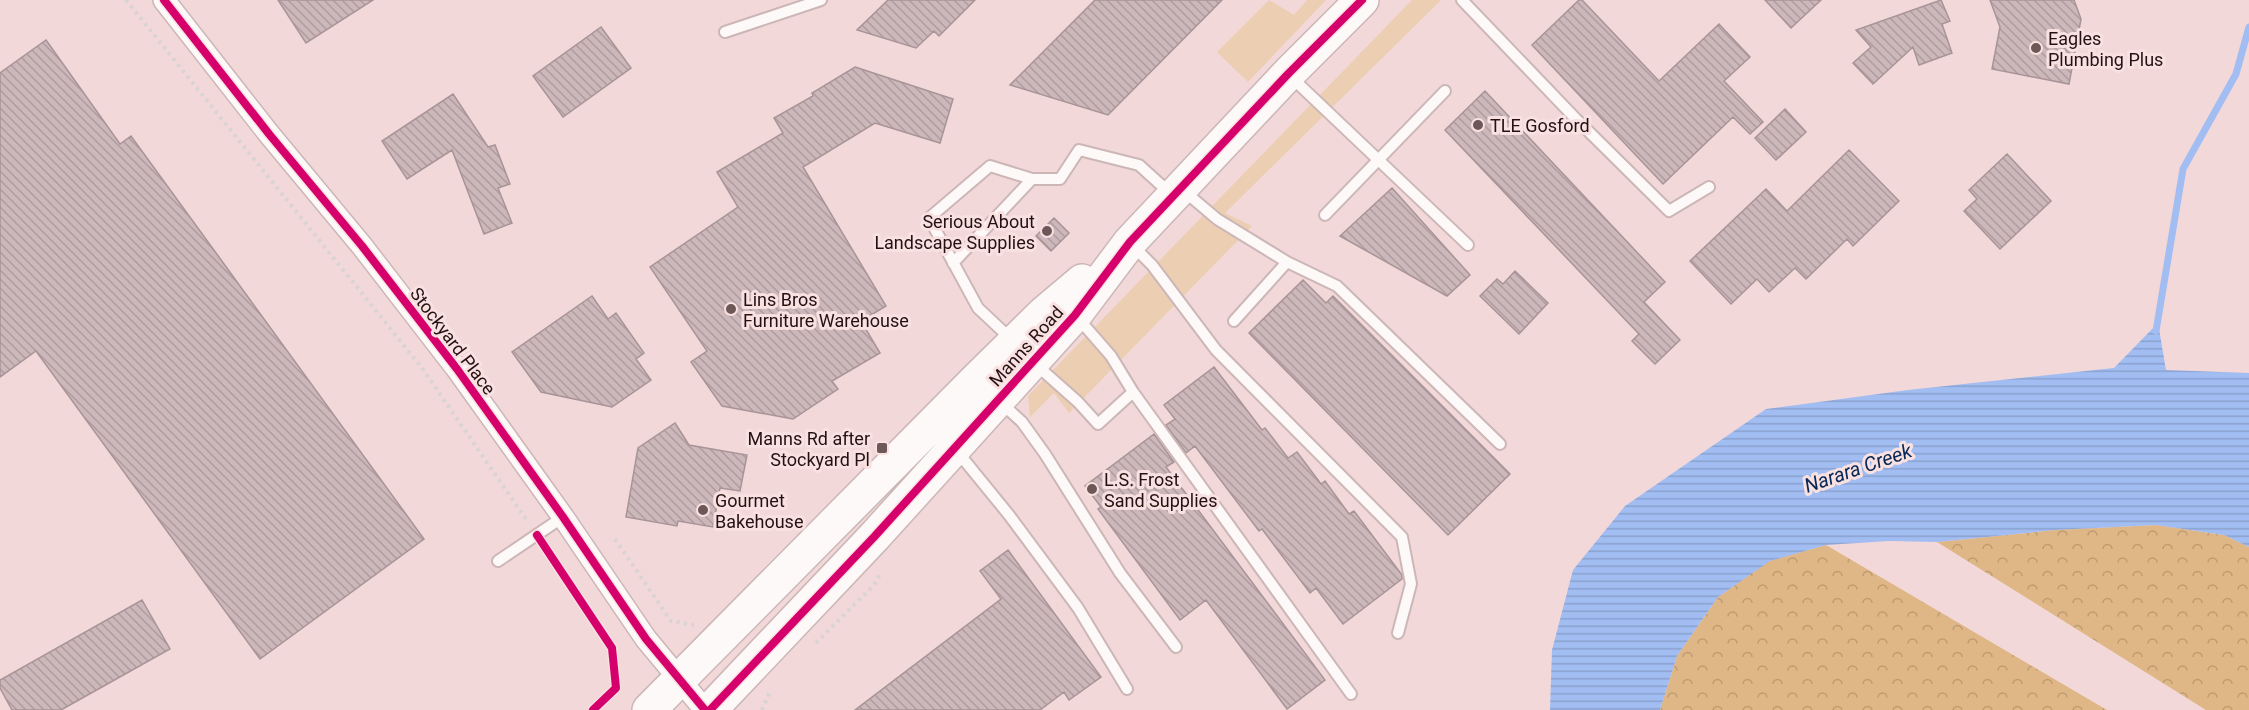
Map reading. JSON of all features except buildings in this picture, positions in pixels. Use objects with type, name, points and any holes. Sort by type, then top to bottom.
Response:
[{"type":"main road","name":"Manns Road","points":[[710,710],[874,537],[996,400],[1044,313],[1130,242],[1288,74],[1362,0]]},
{"type":"main road","name":"Manns Road","points":[[649,710],[1023,352],[1075,315],[1130,242]]},
{"type":"street","name":"Stockyard Place","points":[[164,0],[443,350],[563,517],[646,639],[705,710]]},
{"type":"lane","points":[[725,32],[821,0]]},
{"type":"lane","points":[[1461,0],[1669,211],[1709,187]]},
{"type":"lane","points":[[1288,74],[1468,244]]},
{"type":"lane","points":[[1325,215],[1445,91]]},
{"type":"lane","points":[[1133,392],[1098,424],[1078,402],[978,308],[929,218],[990,166],[1032,179],[1060,179],[1079,150],[1139,165],[1177,193],[1287,262],[1337,286],[1500,444]]},
{"type":"lane","points":[[953,263],[1032,179]]},
{"type":"lane","points":[[1130,242],[1152,265],[1216,350],[1402,537],[1411,584],[1398,633]]},
{"type":"lane","points":[[1234,321],[1287,262]]},
{"type":"lane","points":[[1075,315],[1112,356],[1133,392],[1351,694]]},
{"type":"lane","points":[[996,400],[1022,422],[1045,454],[1120,573],[1176,647]]},
{"type":"lane","points":[[954,447],[1009,514],[1078,608],[1127,689]]},
{"type":"lane","points":[[498,561],[563,517]]},
{"type":"path","points":[[126,0],[422,368],[537,535]]},
{"type":"path","points":[[615,540],[671,621],[697,626]]},
{"type":"shaded area","points":[[1269,0],[1294,15],[1307,0],[1326,0],[1248,82],[1217,52]]},
{"type":"shaded area","points":[[1412,0],[1441,0],[1225,213],[1252,226],[1069,413],[1054,393],[1030,417],[1028,396]]},
{"type":"green space","points":[[2156,525],[2224,535],[2249,547],[2249,710],[2206,710],[1937,542],[2055,530]]},
{"type":"green space","points":[[1826,545],[2107,710],[1660,710],[1677,656],[1718,597],[1769,561]]},
{"type":"water","name":"Narara Creek","points":[[2158,323],[2166,370],[2249,373],[2249,547],[2224,535],[2156,525],[2055,530],[1937,542],[1889,541],[1826,545],[1770,561],[1718,597],[1677,656],[1660,710],[1550,710],[1552,650],[1573,570],[1625,506],[1766,409],[1908,390],[2114,368]]},
{"type":"waterway","points":[[2156,331],[2183,169],[2236,74],[2249,27]]},
{"type":"cycle path","points":[[164,0],[269,134],[362,246],[457,369],[563,517],[646,639],[705,710]]},
{"type":"cycle path","points":[[710,710],[874,537],[1075,315],[1130,242],[1288,74],[1362,0]]},
{"type":"cycle path","points":[[537,535],[612,648],[616,688],[593,710]]},
{"type":"place","name":"Eagles Plumbing Plus","points":[[2036,48]]},
{"type":"place","name":"TLE Gosford","points":[[1478,125]]},
{"type":"place","name":"Serious About Landscape Supplies","points":[[1047,231]]},
{"type":"place","name":"Lins Bros Furniture Warehouse","points":[[731,309]]},
{"type":"place","name":"Manns Rd after Stockyard Pl","points":[[882,448]]},
{"type":"place","name":"L.S. Frost Sand Supplies","points":[[1092,489]]},
{"type":"place","name":"Gourmet Bakehouse","points":[[703,510]]}]
